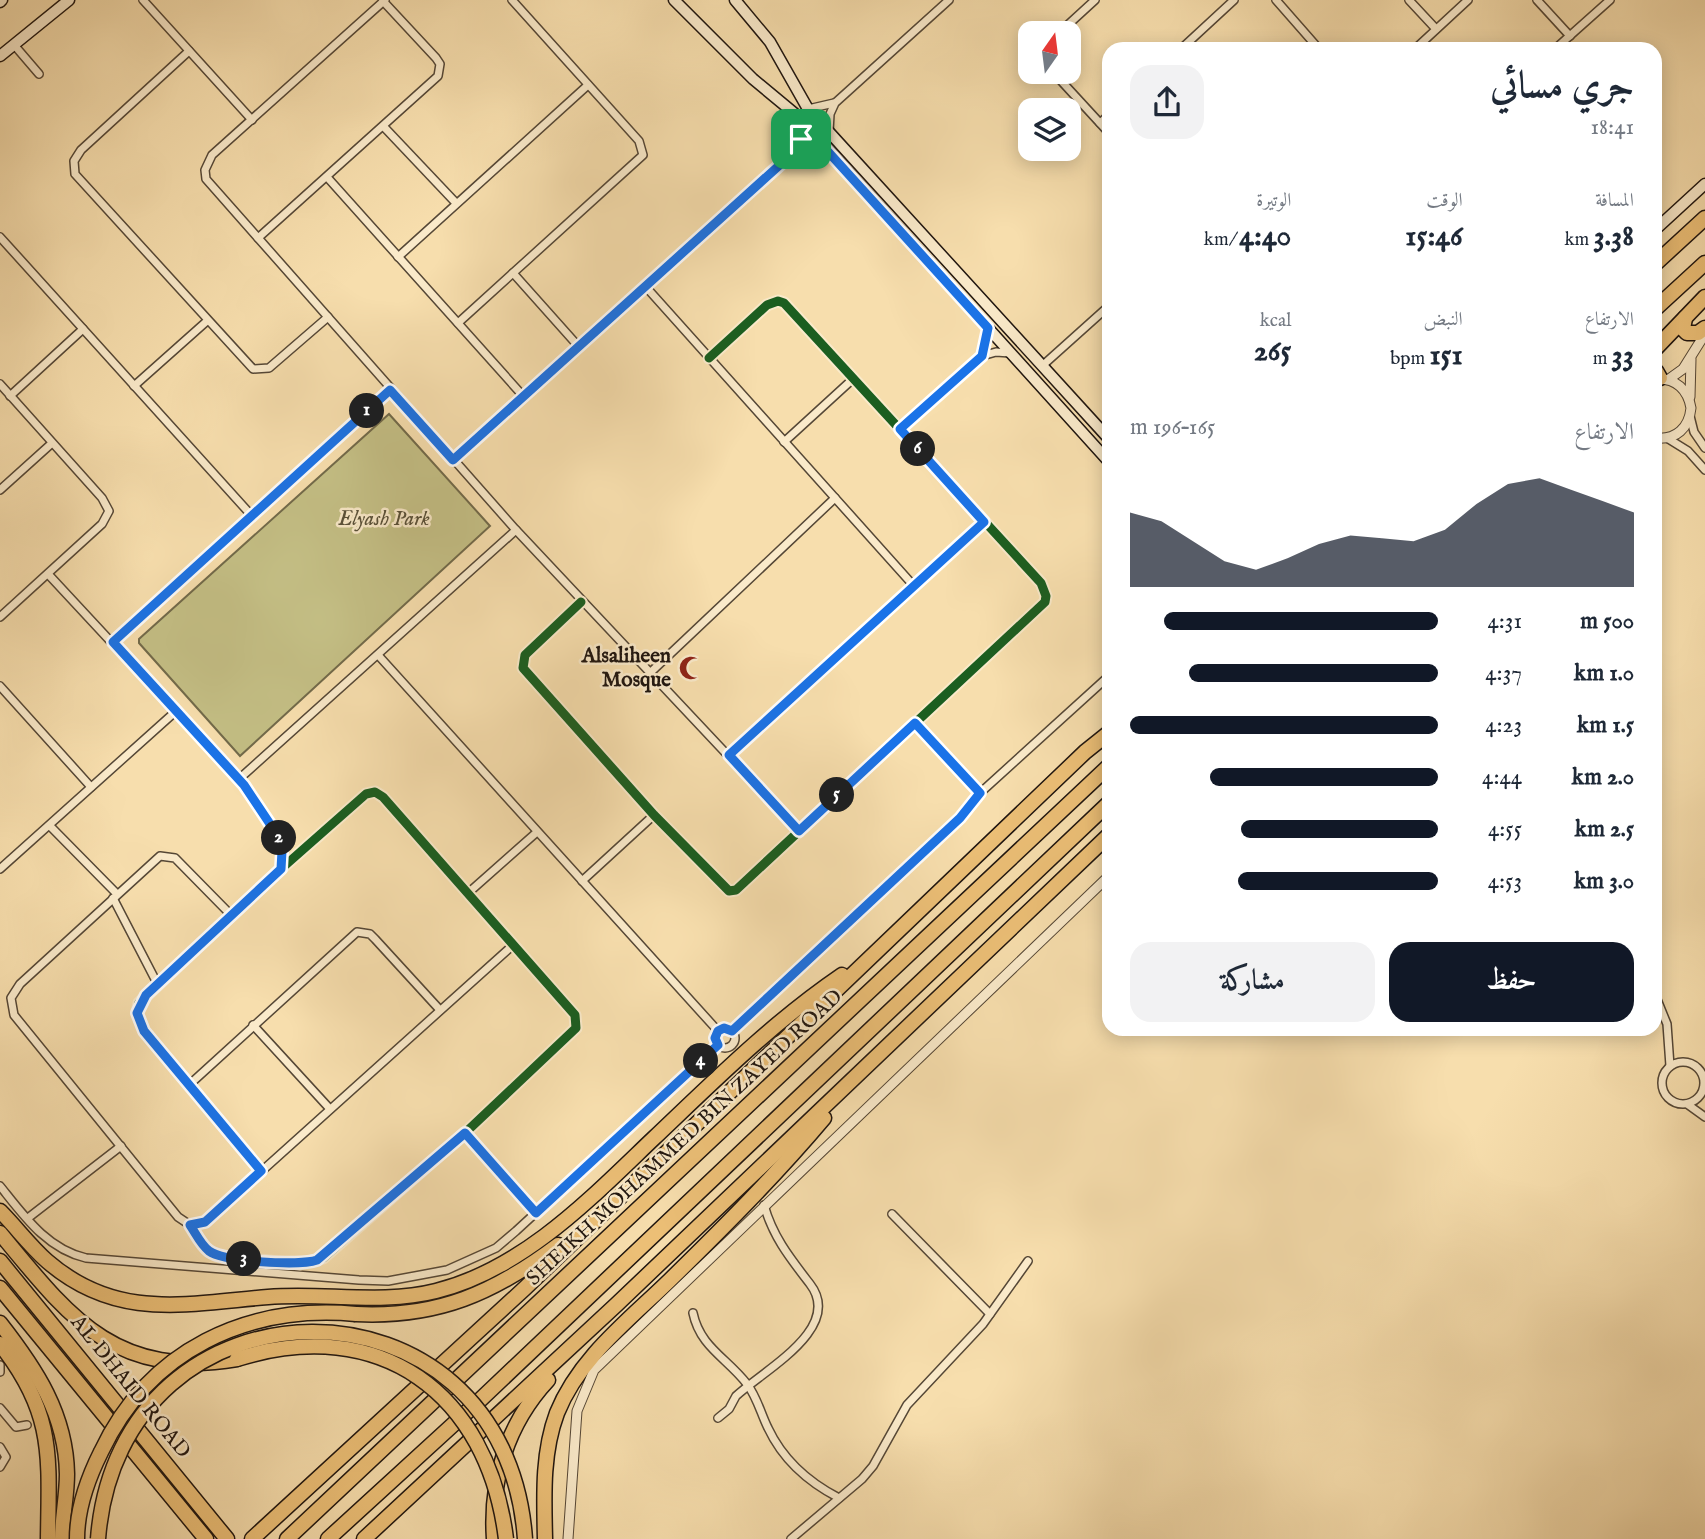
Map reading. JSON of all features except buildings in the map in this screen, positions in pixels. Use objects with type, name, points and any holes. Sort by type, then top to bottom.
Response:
[{"type":"highway","points":[[1662,257],[1705,218]]},
{"type":"highway","points":[[1662,302],[1705,263]]},
{"type":"highway","points":[[1662,342],[1705,298]]},
{"type":"highway","points":[[1685,318],[1683,329],[1687,333],[1698,333],[1705,328]]},
{"type":"highway","points":[[1085,752],[1102,732]]},
{"type":"highway","points":[[252,1539],[1102,738]]},
{"type":"highway","name":"SHEIKH MOHAMMED BIN ZAYED ROAD","points":[[287,1539],[1102,773]]},
{"type":"highway","points":[[328,1539],[480,1401],[1102,810]]},
{"type":"highway","points":[[364,1539],[617,1305],[1102,842]]},
{"type":"highway","points":[[1081,862],[1102,848]]},
{"type":"highway","points":[[0,1211],[28,1243],[69,1278],[95,1292],[147,1306],[175,1307],[299,1295],[405,1296],[462,1283],[498,1267],[539,1240],[622,1169],[747,1050],[819,991],[866,960]]},
{"type":"highway","points":[[545,1539],[544,1483],[550,1435],[563,1401],[581,1370],[744,1207],[866,1069]]},
{"type":"highway","points":[[76,1539],[83,1500],[107,1439],[124,1412],[166,1367],[215,1335],[242,1324],[299,1312],[384,1315],[425,1311],[490,1289],[515,1276],[606,1208]]},
{"type":"highway","points":[[0,1233],[65,1311],[102,1339],[145,1357],[167,1362],[202,1363],[237,1359],[283,1347],[331,1346],[378,1357],[413,1375],[458,1414],[480,1447],[496,1484],[498,1536]]},
{"type":"highway","name":"AL DHAID ROAD","points":[[0,1261],[227,1539]]},
{"type":"highway","name":"AL DHAID ROAD","points":[[0,1288],[206,1539]]},
{"type":"highway","points":[[498,1536],[496,1483],[516,1423],[535,1395],[593,1335],[617,1305]]},
{"type":"highway","points":[[0,1323],[42,1381],[61,1426],[66,1459],[62,1539]]},
{"type":"highway","points":[[99,1539],[107,1486],[117,1460],[159,1397],[194,1367],[225,1350],[258,1337],[304,1330],[350,1333],[395,1346],[440,1373],[462,1392],[480,1414],[504,1457],[517,1494],[525,1539]]},
{"type":"highway","points":[[0,1344],[30,1387],[44,1427],[50,1468],[48,1539]]},
{"type":"main road","points":[[0,56],[69,0]]},
{"type":"main road","points":[[674,0],[753,79],[785,104],[1102,454]]},
{"type":"main road","points":[[735,0],[770,42],[808,109],[1102,431]]},
{"type":"main road","points":[[1662,223],[1705,184]]},
{"type":"main road","points":[[1095,446],[1102,451]]},
{"type":"street","points":[[143,0],[252,120]]},
{"type":"street","points":[[458,323],[643,155],[639,141],[512,0]]},
{"type":"street","points":[[829,132],[830,114],[835,103],[949,0]]},
{"type":"street","points":[[1072,21],[1095,0]]},
{"type":"street","points":[[1189,42],[1234,0]]},
{"type":"street","points":[[1276,0],[1313,42]]},
{"type":"street","points":[[1409,0],[1436,29]]},
{"type":"street","points":[[1422,42],[1468,0]]},
{"type":"street","points":[[1536,0],[1570,36]]},
{"type":"street","points":[[1563,42],[1609,0]]},
{"type":"street","points":[[258,238],[434,82],[440,70],[436,58],[384,1],[212,155],[205,170],[211,186],[581,602],[652,671],[799,831]]},
{"type":"street","points":[[15,46],[39,74]]},
{"type":"street","points":[[189,51],[81,150],[73,167],[79,179],[248,365],[264,371],[328,317]]},
{"type":"street","points":[[1064,84],[1100,123]]},
{"type":"street","points":[[398,257],[589,85]]},
{"type":"street","points":[[808,109],[835,103]]},
{"type":"street","points":[[453,460],[793,153],[801,139],[802,123]]},
{"type":"street","points":[[384,127],[456,203]]},
{"type":"street","points":[[793,153],[808,147],[824,148]]},
{"type":"street","points":[[327,177],[524,397]]},
{"type":"street","points":[[0,237],[252,516]]},
{"type":"street","points":[[513,273],[579,347]]},
{"type":"street","points":[[646,287],[913,586]]},
{"type":"street","points":[[581,602],[525,654],[523,668],[654,815],[729,891],[736,890],[1045,602],[1045,589],[1041,583],[788,307],[778,301],[767,305],[709,358]]},
{"type":"street","points":[[1042,366],[1102,311]]},
{"type":"street","points":[[134,386],[207,321]]},
{"type":"street","points":[[10,396],[83,328]]},
{"type":"street","points":[[982,356],[988,328]]},
{"type":"street","points":[[1662,376],[1683,369],[1705,334]]},
{"type":"street","points":[[900,429],[982,356],[996,352],[1010,353]]},
{"type":"street","points":[[1692,354],[1690,416],[1694,432],[1705,448]]},
{"type":"street","points":[[1662,378],[1682,387],[1690,400]]},
{"type":"street","points":[[784,442],[854,379]]},
{"type":"street","points":[[0,384],[102,498],[109,511],[102,524],[0,617]]},
{"type":"street","points":[[113,642],[390,390]]},
{"type":"street","points":[[1662,438],[1682,431],[1690,416]]},
{"type":"street","points":[[1667,438],[1688,451],[1705,470]]},
{"type":"street","points":[[0,490],[51,444]]},
{"type":"street","points":[[652,671],[835,498]]},
{"type":"street","points":[[729,755],[984,522]]},
{"type":"street","points":[[239,779],[516,530]]},
{"type":"street","points":[[48,574],[239,779],[278,836],[282,851],[281,869]]},
{"type":"street","points":[[378,654],[718,1031]]},
{"type":"street","points":[[732,1031],[960,818],[980,793],[1102,682]]},
{"type":"street","points":[[0,686],[91,787]]},
{"type":"street","points":[[1,868],[175,712]]},
{"type":"street","points":[[915,723],[980,793]]},
{"type":"street","points":[[232,916],[180,863],[167,856],[154,860],[20,984],[11,998],[11,1007],[121,1146],[178,1217],[190,1225],[206,1249],[217,1256],[312,1262],[328,1254],[465,1133],[573,1031],[577,1024],[575,1015],[383,797],[375,792],[366,794],[281,869],[232,916],[139,1003],[138,1022],[261,1171]]},
{"type":"street","points":[[582,880],[654,815]]},
{"type":"street","points":[[50,826],[115,896],[158,985]]},
{"type":"street","points":[[467,894],[537,832]]},
{"type":"street","points":[[568,1539],[577,1411],[586,1382],[604,1358],[1102,883]]},
{"type":"street","points":[[189,1085],[357,932],[364,932],[375,939],[440,1010]]},
{"type":"street","points":[[190,1225],[205,1222],[512,946]]},
{"type":"street","points":[[1662,1012],[1667,1024],[1670,1066]]},
{"type":"street","points":[[253,1025],[330,1108]]},
{"type":"street","points":[[724,1028],[732,1031],[735,1038],[732,1045],[725,1048],[718,1045],[715,1038],[718,1031],[724,1028]]},
{"type":"street","points":[[0,1186],[55,1246],[86,1258],[388,1280],[438,1273],[474,1260],[496,1248],[718,1045]]},
{"type":"street","points":[[1687,1104],[1698,1097],[1704,1084],[1703,1075],[1692,1064],[1683,1061],[1670,1066],[1662,1077],[1663,1091],[1673,1102],[1687,1104],[1705,1117]]},
{"type":"street","points":[[1692,1064],[1705,1061]]},
{"type":"street","points":[[465,1133],[536,1213]]},
{"type":"street","points":[[28,1218],[121,1146]]},
{"type":"street","points":[[718,1419],[748,1385],[808,1336],[819,1310],[815,1292],[780,1245],[763,1205]]},
{"type":"street","points":[[892,1214],[990,1314]]},
{"type":"street","points":[[792,1539],[873,1466],[907,1405],[990,1314],[1028,1261]]},
{"type":"street","points":[[693,1313],[702,1339],[748,1385],[785,1456],[809,1480],[839,1499]]},
{"type":"street","points":[[0,1365],[0,1372]]},
{"type":"street","points":[[0,1408],[16,1427],[27,1425]]},
{"type":"street","points":[[0,1447],[6,1457],[0,1467]]},
{"type":"green space","name":"Elyash Park","points":[[389,414],[490,526],[240,756],[139,643],[139,639]]},
{"type":"cycle path","points":[[581,602],[525,655],[523,668],[654,815],[729,891],[736,890],[1045,602],[1046,596],[1041,583],[784,303],[778,301],[767,305],[709,358]]},
{"type":"cycle path","points":[[190,1225],[206,1249],[217,1256],[300,1264],[323,1258],[465,1133],[576,1028],[575,1015],[383,797],[375,792],[366,794],[281,869],[139,1003],[137,1013],[144,1031],[261,1171]]},
{"type":"place","name":"Alsaliheen Mosque","points":[[691,668]]},
{"type":"route","points":[[802,123],[988,328],[982,356],[900,429],[984,522],[729,755],[799,831],[915,723],[980,793],[960,818],[732,1031],[724,1028],[718,1031],[715,1034],[715,1042],[718,1045],[536,1213],[465,1133],[328,1254],[317,1260],[300,1264],[224,1257],[211,1253],[190,1225],[205,1222],[261,1171],[144,1031],[138,1022],[137,1013],[139,1003],[146,995],[281,869],[281,844],[244,785],[113,642],[390,390],[453,460],[793,153],[801,139],[802,123]]}]
